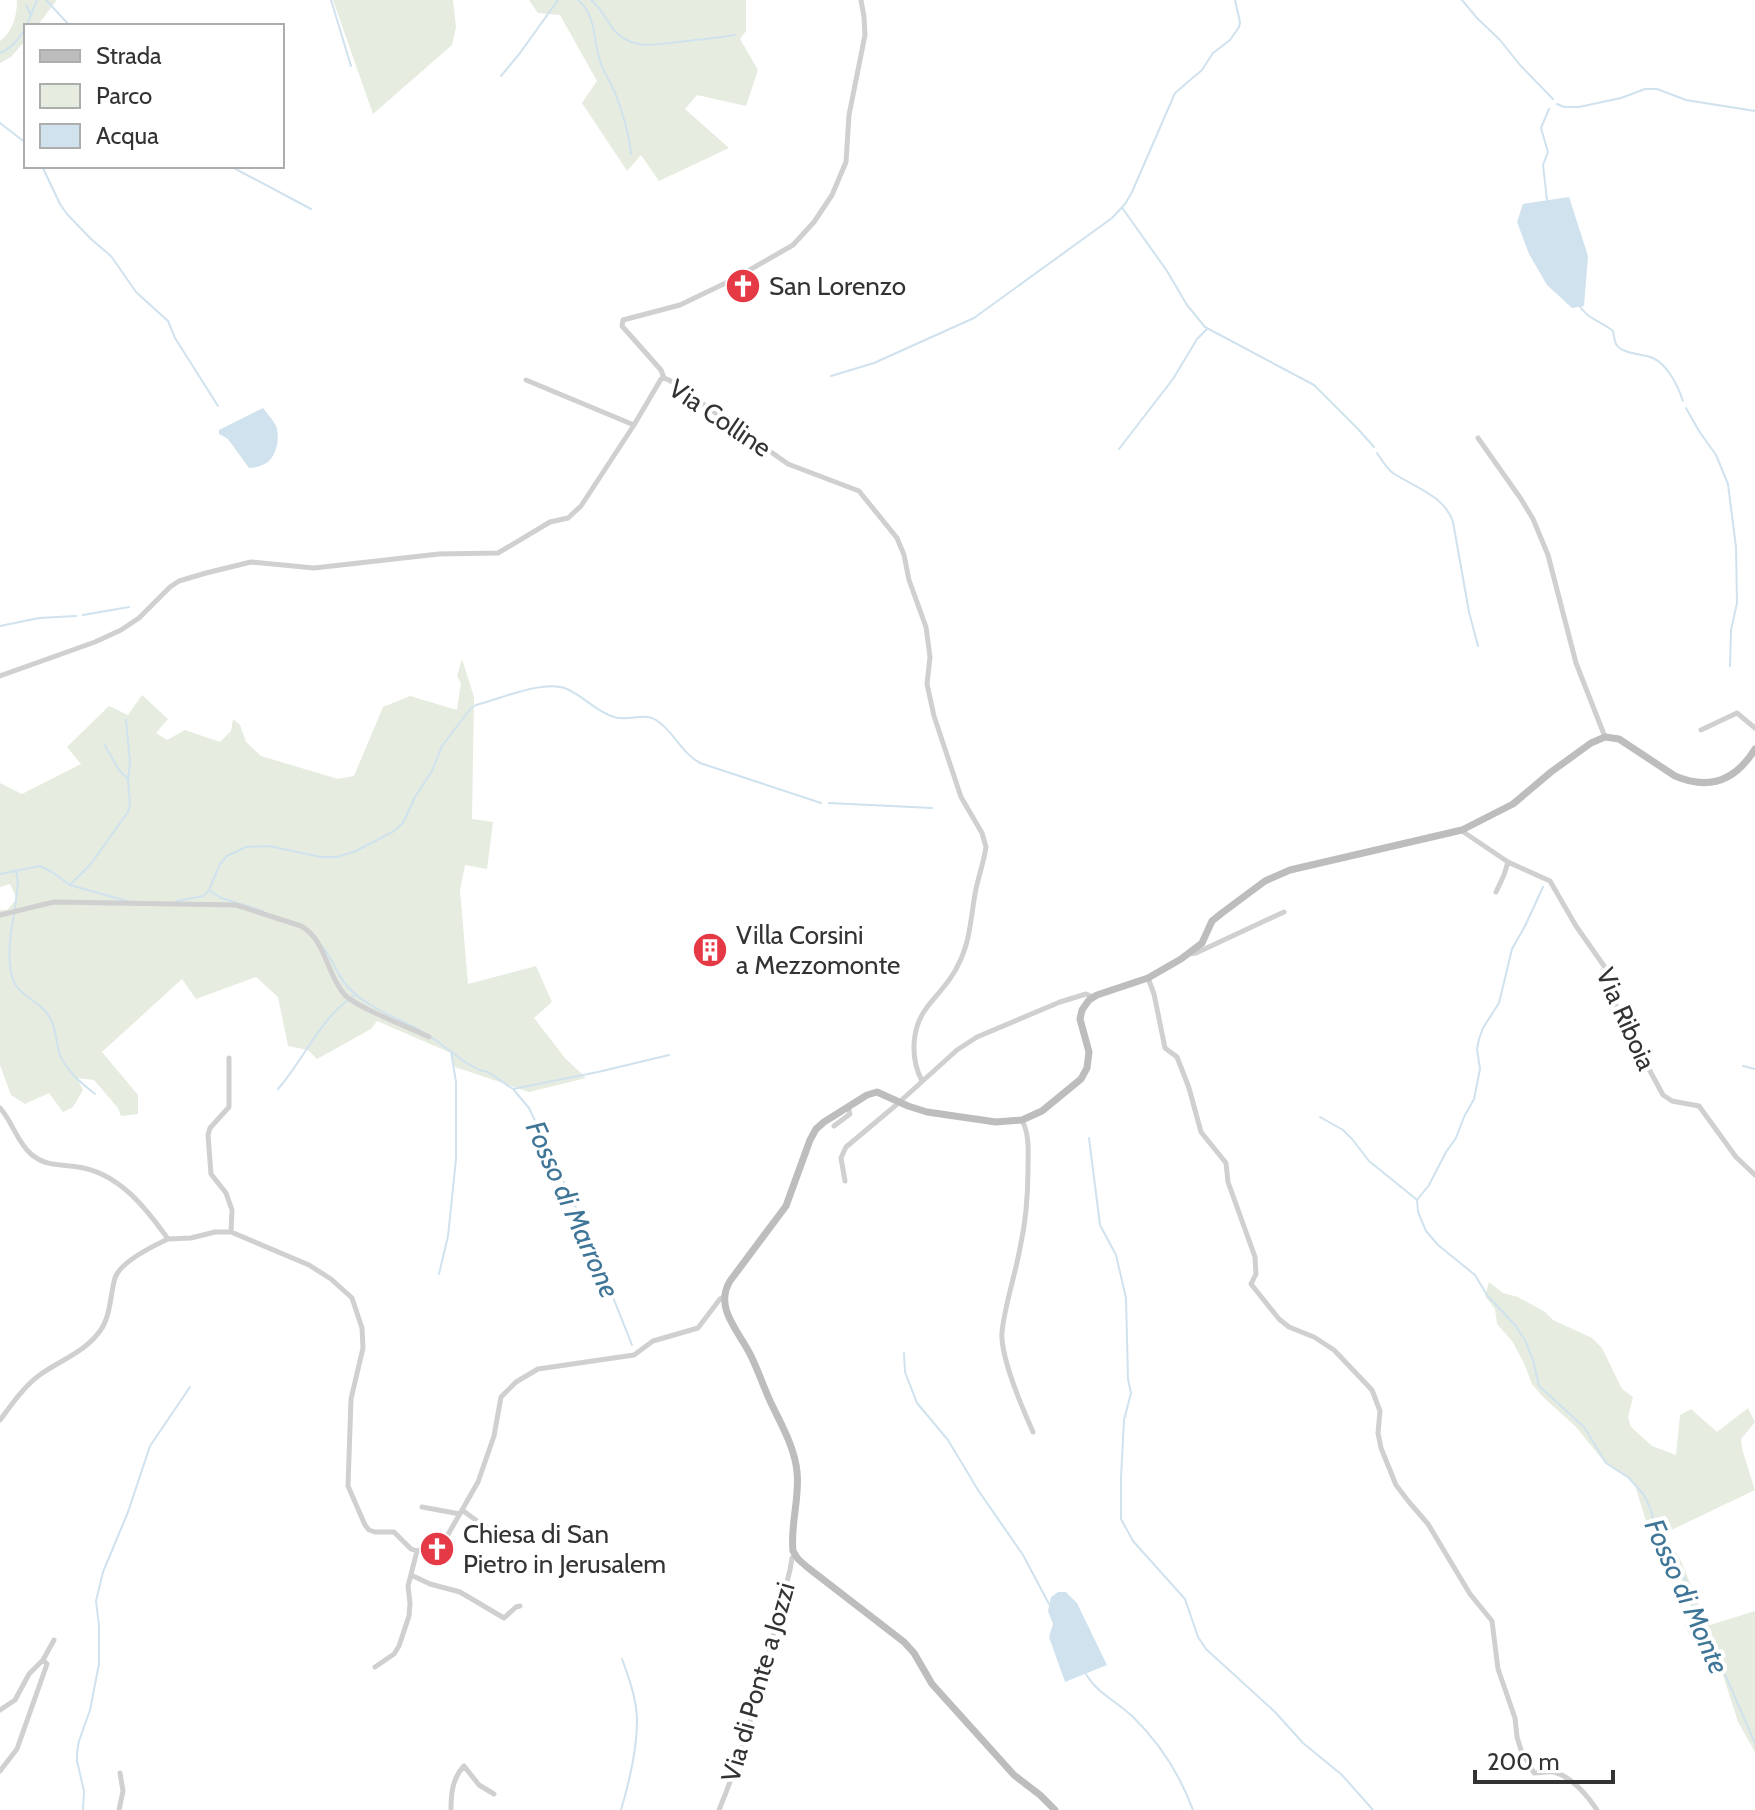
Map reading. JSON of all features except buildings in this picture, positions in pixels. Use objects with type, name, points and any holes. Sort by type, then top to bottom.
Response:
[{"type":"main road","points":[[1055,1810],[1014,1775],[932,1684],[904,1642],[795,1555],[797,1467],[752,1358],[726,1311],[724,1297],[730,1281],[786,1206],[812,1134],[848,1107],[877,1092],[936,1114],[996,1122],[1022,1120],[1050,1106],[1083,1076],[1089,1064],[1080,1019],[1084,1005],[1093,997],[1148,978],[1189,954],[1204,941],[1212,921],[1273,876],[1462,830],[1513,804],[1596,740],[1616,738],[1675,776],[1685,781],[1704,783],[1734,774],[1755,749]]},
{"type":"street","points":[[664,378],[661,370],[622,326],[623,320],[680,305],[793,245],[814,222],[832,195],[846,162],[849,115],[865,35],[861,0]]},
{"type":"street","name":"Via Colline","points":[[0,676],[121,630],[139,618],[179,581],[206,573],[251,562],[314,568],[439,554],[498,553],[550,522],[568,518],[581,506],[661,379],[669,380],[788,464],[859,491],[897,538],[904,555],[909,580],[926,627],[930,657],[927,684],[934,716],[961,797],[982,833],[986,847],[969,936],[960,962],[942,991],[926,1008],[916,1030],[913,1050],[922,1081]]},
{"type":"street","points":[[526,380],[634,425]]},
{"type":"street","points":[[1478,438],[1533,519],[1548,555],[1576,663],[1605,737]]},
{"type":"street","points":[[1701,730],[1737,713],[1755,728]]},
{"type":"street","name":"Via Riboia","points":[[1462,830],[1508,862],[1550,881],[1576,926],[1609,973],[1617,1010],[1663,1095],[1672,1101],[1699,1106],[1736,1157],[1755,1175]]},
{"type":"street","points":[[1496,892],[1508,862]]},
{"type":"street","points":[[0,915],[54,902],[246,907],[310,931],[346,997],[429,1037]]},
{"type":"street","points":[[1189,954],[1247,931],[1284,912]]},
{"type":"street","points":[[1148,978],[1165,1048],[1177,1057],[1201,1132],[1226,1163],[1228,1182],[1255,1257],[1256,1274],[1251,1284],[1279,1319],[1334,1350],[1372,1390],[1380,1411],[1378,1433],[1381,1448],[1396,1485],[1428,1524],[1470,1594],[1492,1621],[1498,1669],[1515,1718],[1521,1750],[1530,1767],[1534,1773],[1562,1775],[1597,1810]]},
{"type":"street","points":[[845,1181],[841,1158],[844,1149],[943,1062],[977,1037],[1060,1002],[1086,994],[1093,997]]},
{"type":"street","points":[[229,1058],[229,1107],[210,1128],[208,1135],[211,1174],[226,1193],[232,1210],[231,1232]]},
{"type":"street","points":[[834,1126],[849,1115],[848,1107]]},
{"type":"street","points":[[0,1108],[32,1156],[48,1165],[77,1166],[117,1182],[155,1219],[168,1239]]},
{"type":"street","points":[[1022,1120],[1027,1131],[1028,1196],[1002,1334],[1019,1399],[1033,1432]]},
{"type":"street","points":[[0,1420],[20,1393],[39,1375],[72,1356],[100,1331],[116,1274],[121,1268],[168,1239],[231,1232],[309,1265],[352,1298],[362,1328],[363,1348],[351,1399],[349,1490],[369,1530],[394,1532],[417,1551],[444,1540],[478,1482],[494,1436],[500,1402],[507,1390],[538,1369],[631,1356],[653,1341],[694,1330],[724,1297]]},
{"type":"street","points":[[422,1507],[461,1512],[499,1537]]},
{"type":"street","points":[[375,1667],[394,1654],[399,1646],[409,1616],[408,1586],[417,1551]]},
{"type":"street","name":"Via di Ponte a Jozzi","points":[[719,1810],[754,1710],[795,1555]]},
{"type":"street","points":[[411,1575],[460,1592],[504,1618],[520,1606]]},
{"type":"street","points":[[0,1710],[15,1700],[29,1674],[43,1660],[54,1640]]},
{"type":"street","points":[[0,1771],[17,1749],[47,1664],[43,1660]]},
{"type":"street","points":[[451,1810],[451,1792],[464,1766],[479,1785],[494,1794]]},
{"type":"street","points":[[119,1810],[123,1791],[120,1773]]},
{"type":"green space","points":[[17,0],[57,0],[39,24],[24,24],[24,42],[11,57],[0,63],[0,41],[8,33]]},
{"type":"green space","points":[[333,0],[453,0],[456,27],[452,45],[373,114]]},
{"type":"green space","points":[[529,0],[746,0],[746,31],[740,39],[758,70],[746,106],[697,95],[685,109],[729,148],[659,181],[641,155],[627,171],[582,103],[597,81],[560,15],[538,13]]},
{"type":"green space","points":[[462,659],[474,697],[472,819],[493,822],[487,869],[465,865],[460,890],[468,984],[536,966],[552,1002],[534,1018],[565,1058],[586,1078],[529,1092],[455,1067],[451,1053],[377,1021],[371,1029],[317,1059],[308,1050],[288,1046],[278,997],[256,977],[196,999],[182,979],[102,1052],[138,1095],[138,1114],[121,1116],[118,1108],[94,1080],[77,1078],[83,1090],[73,1107],[63,1112],[49,1093],[25,1104],[11,1095],[0,1065],[0,910],[7,910],[17,899],[10,884],[0,887],[0,783],[22,794],[81,764],[67,747],[109,706],[128,715],[142,695],[168,719],[156,733],[167,740],[185,730],[220,742],[231,731],[233,719],[240,725],[246,742],[261,756],[338,779],[354,776],[383,707],[410,696],[457,710],[461,683],[457,676]]},
{"type":"green space","points":[[1489,1282],[1503,1293],[1518,1297],[1553,1320],[1592,1338],[1602,1348],[1622,1389],[1633,1397],[1628,1417],[1631,1427],[1652,1446],[1676,1455],[1680,1415],[1691,1409],[1717,1432],[1748,1408],[1755,1422],[1741,1439],[1755,1490],[1665,1533],[1710,1625],[1755,1611],[1755,1752],[1738,1722],[1722,1672],[1702,1657],[1684,1625],[1699,1624],[1688,1591],[1667,1561],[1645,1518],[1634,1482],[1602,1459],[1576,1427],[1532,1384],[1524,1363],[1512,1341],[1497,1324],[1495,1309],[1485,1296]]},
{"type":"water","points":[[1569,197],[1588,256],[1584,306],[1572,308],[1547,285],[1529,254],[1517,222],[1523,204]]},
{"type":"water","points":[[263,408],[277,428],[277,444],[268,462],[249,468],[228,439],[219,434],[219,430]]},
{"type":"water","points":[[1058,1592],[1066,1592],[1077,1603],[1107,1665],[1065,1682],[1049,1637],[1053,1624],[1048,1611],[1051,1597]]},
{"type":"waterway","points":[[27,24],[37,0]]},
{"type":"waterway","points":[[46,0],[68,24]]},
{"type":"waterway","points":[[331,0],[351,66]]},
{"type":"waterway","points":[[501,76],[558,0]]},
{"type":"waterway","points":[[578,0],[592,21],[598,56],[623,115],[631,154]]},
{"type":"waterway","points":[[591,0],[618,34],[639,44],[735,35]]},
{"type":"waterway","points":[[831,376],[874,363],[974,318],[1112,218],[1132,192],[1175,93],[1202,70],[1213,53],[1230,40],[1239,27],[1235,0]]},
{"type":"waterway","points":[[1462,0],[1553,99]]},
{"type":"waterway","points":[[26,5],[31,15]]},
{"type":"waterway","points":[[0,53],[9,48],[24,30]]},
{"type":"waterway","points":[[1557,104],[1579,107],[1645,89],[1657,89],[1686,100],[1755,111]]},
{"type":"waterway","points":[[1547,200],[1543,165],[1548,152],[1541,128],[1549,109]]},
{"type":"waterway","points":[[0,123],[24,141]]},
{"type":"waterway","points":[[43,168],[67,214],[111,256],[136,292],[168,321],[175,338],[218,406]]},
{"type":"waterway","points":[[234,168],[311,209]]},
{"type":"waterway","points":[[1123,209],[1205,327],[1314,385],[1374,447]]},
{"type":"waterway","points":[[1579,305],[1590,317],[1613,331],[1619,348],[1653,358],[1663,366],[1683,401]]},
{"type":"waterway","points":[[1119,449],[1207,329]]},
{"type":"waterway","points":[[1686,408],[1716,455],[1728,484],[1736,547],[1737,603],[1731,630],[1730,666]]},
{"type":"waterway","points":[[1377,453],[1391,471],[1428,493],[1449,513],[1478,646]]},
{"type":"waterway","points":[[83,615],[129,607]]},
{"type":"waterway","points":[[0,626],[39,618],[76,616]]},
{"type":"waterway","points":[[209,890],[220,864],[227,856],[246,847],[269,846],[321,857],[337,857],[356,851],[394,831],[403,823],[442,746],[471,708],[546,686],[567,689],[614,717],[656,720],[700,763],[821,803]]},
{"type":"waterway","points":[[70,885],[90,865],[128,812],[130,762],[126,720]]},
{"type":"waterway","points":[[104,744],[127,778]]},
{"type":"waterway","points":[[829,803],[932,808]]},
{"type":"waterway","name":"Fosso di Marrone","points":[[0,874],[40,866],[70,885],[127,901]]},
{"type":"waterway","points":[[15,908],[16,870]]},
{"type":"waterway","name":"Fosso di Monte","points":[[1543,887],[1512,949],[1499,1003],[1479,1039],[1480,1069],[1474,1099],[1456,1138],[1417,1200],[1418,1212],[1426,1231],[1438,1245],[1475,1275],[1487,1295],[1515,1325],[1533,1360],[1539,1386],[1584,1427],[1606,1463],[1629,1478],[1644,1495],[1656,1532],[1689,1586],[1692,1607],[1709,1631],[1707,1643],[1720,1663],[1755,1743]]},
{"type":"waterway","name":"Fosso di Marrone","points":[[177,901],[204,896],[208,891]]},
{"type":"waterway","name":"Fosso di Marrone","points":[[210,891],[221,898],[263,911]]},
{"type":"waterway","points":[[14,915],[10,952],[13,980],[49,1016],[65,1064],[95,1094]]},
{"type":"waterway","name":"Fosso di Marrone","points":[[323,947],[354,993],[372,1006],[421,1031]]},
{"type":"waterway","points":[[278,1089],[322,1027],[355,995]]},
{"type":"waterway","name":"Fosso di Marrone","points":[[430,1036],[465,1062],[488,1072],[513,1089],[529,1108],[585,1227],[632,1345]]},
{"type":"waterway","points":[[439,1274],[448,1236],[456,1159],[456,1082],[451,1051]]},
{"type":"waterway","points":[[513,1089],[669,1055]]},
{"type":"waterway","points":[[1743,1066],[1755,1069]]},
{"type":"waterway","points":[[1320,1117],[1343,1130],[1369,1161],[1416,1199]]},
{"type":"waterway","points":[[1089,1138],[1100,1225],[1116,1255],[1126,1298],[1131,1393],[1124,1420],[1121,1519],[1133,1541],[1185,1599],[1198,1637],[1206,1649],[1275,1712],[1303,1743],[1342,1775],[1373,1810]]},
{"type":"waterway","points":[[904,1353],[905,1372],[917,1403],[948,1440],[1023,1555],[1049,1604]]},
{"type":"waterway","points":[[83,1810],[84,1791],[77,1753],[99,1664],[96,1601],[103,1572],[128,1512],[150,1446],[190,1387]]},
{"type":"waterway","points":[[621,1810],[632,1766],[637,1721],[634,1697],[622,1659]]},
{"type":"waterway","points":[[1086,1674],[1095,1686],[1132,1716],[1160,1748],[1182,1784],[1193,1810]]},
{"type":"place","name":"San Lorenzo","points":[[743,286]]},
{"type":"place","name":"Villa Corsini a Mezzomonte","points":[[710,950]]},
{"type":"place","name":"Chiesa di San Pietro in Jerusalem","points":[[437,1549]]}]
